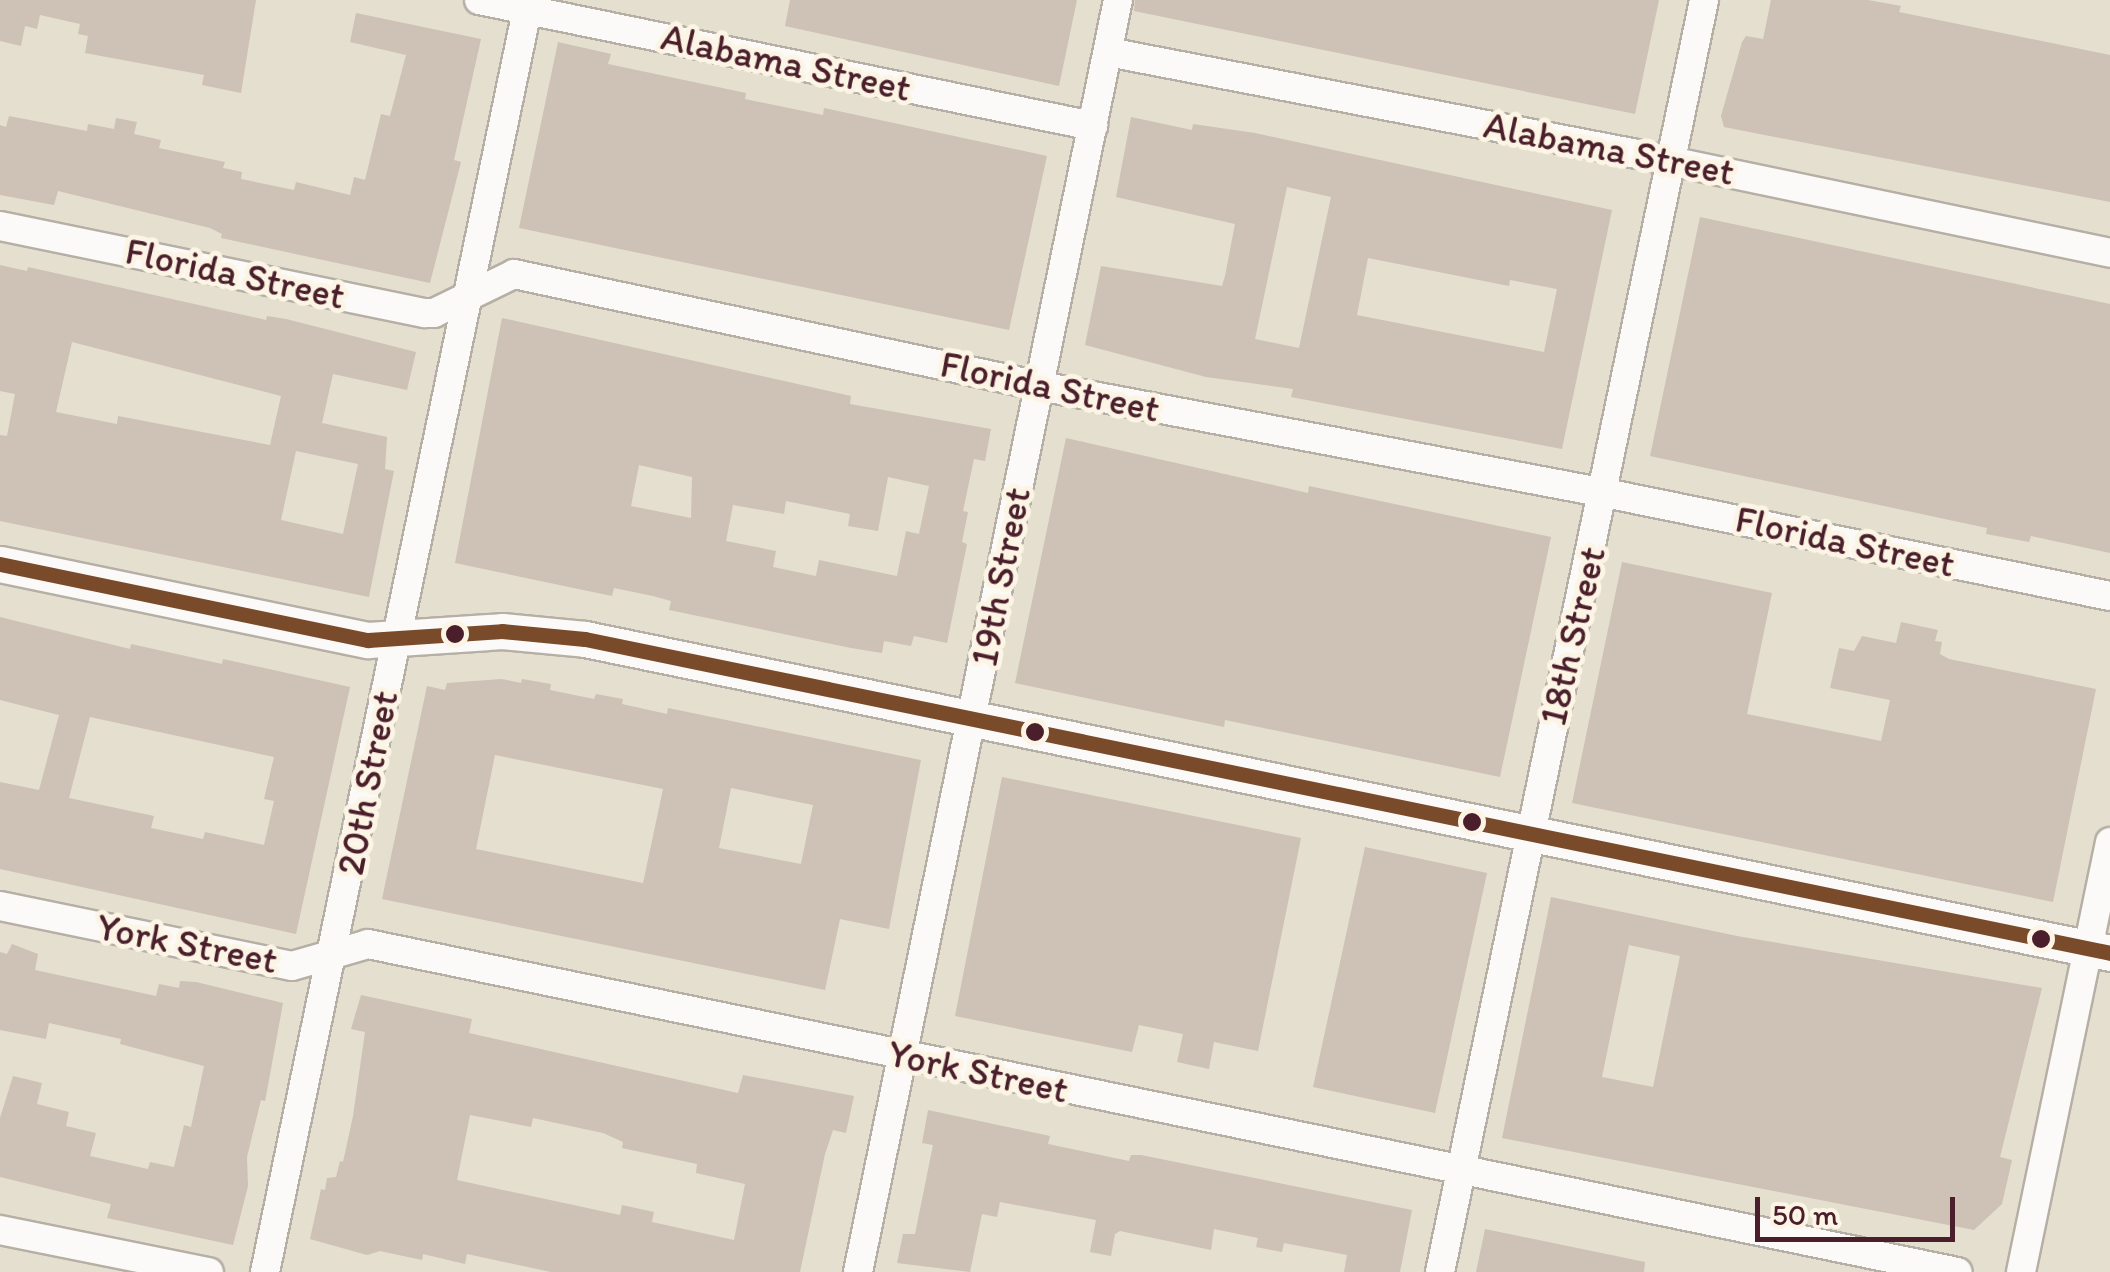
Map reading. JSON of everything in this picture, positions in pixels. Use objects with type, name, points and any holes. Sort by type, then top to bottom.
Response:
[{"type":"street","name":"Alabama Street","points":[[479,0],[528,5],[1092,126]]},
{"type":"street","name":"19th Street","points":[[858,1272],[1118,0]]},
{"type":"street","name":"18th Street","points":[[1440,1272],[1605,494],[1704,0]]},
{"type":"street","name":"20th Street","points":[[265,1272],[528,5]]},
{"type":"street","name":"Alabama Street","points":[[1108,52],[1671,161],[2110,252]]},
{"type":"street","name":"Florida Street","points":[[0,226],[426,313],[434,313],[514,274],[1040,386],[2110,596]]},
{"type":"street","points":[[0,564],[368,640],[502,632],[571,637],[2098,951]]},
{"type":"street","points":[[2021,1272],[2098,951],[2110,842]]},
{"type":"street","name":"York Street","points":[[0,906],[292,966],[368,944],[1958,1272]]},
{"type":"street","points":[[0,1230],[208,1272]]},
{"type":"building","points":[[0,0],[256,0],[241,93],[202,85],[204,75],[85,53],[88,36],[78,34],[80,24],[40,15],[37,29],[25,26],[21,46],[0,41]]},
{"type":"building","points":[[790,0],[1077,0],[1059,86],[785,26]]},
{"type":"building","points":[[1135,0],[1659,0],[1635,114],[1134,11]]},
{"type":"building","points":[[1771,0],[1868,0],[1901,6],[1899,12],[2110,55],[2110,202],[1724,127],[1721,116],[1742,42],[1746,36],[1763,39]]},
{"type":"building","points":[[356,13],[481,39],[454,160],[461,162],[430,283],[221,238],[222,234],[210,228],[58,191],[54,205],[0,195],[0,125],[6,127],[9,116],[87,131],[88,124],[114,129],[116,118],[137,122],[134,134],[161,140],[159,148],[225,162],[223,168],[242,172],[241,179],[294,190],[296,182],[350,195],[354,177],[365,180],[381,114],[390,116],[406,55],[350,42]]},
{"type":"building","points":[[558,42],[611,54],[608,64],[746,93],[745,99],[823,115],[824,108],[1047,156],[1009,330],[519,228]]},
{"type":"building","points":[[1131,117],[1192,130],[1193,124],[1255,133],[1612,210],[1562,449],[1291,397],[1293,389],[1206,377],[1085,345],[1101,266],[1222,286],[1225,276],[1235,224],[1116,197]],"holes":[[[1287,187],[1331,197],[1299,348],[1255,339]],[[1368,258],[1509,286],[1510,280],[1557,289],[1544,352],[1357,315]]]},
{"type":"building","points":[[1700,217],[2110,304],[2110,553],[2031,536],[2029,542],[1986,534],[1987,528],[1650,456]]},
{"type":"building","points":[[0,265],[27,271],[28,267],[266,320],[267,316],[286,319],[416,352],[407,390],[333,374],[322,423],[387,437],[385,469],[394,471],[369,597],[0,521],[0,435],[7,436],[15,394],[0,391]],"holes":[[[72,342],[281,396],[270,445],[118,416],[117,424],[56,412]],[[296,451],[358,464],[343,534],[281,520]]]},
{"type":"building","points":[[502,318],[851,396],[850,404],[991,429],[985,461],[974,459],[963,511],[968,512],[962,542],[967,544],[947,643],[914,636],[911,646],[884,641],[882,653],[851,648],[669,610],[671,601],[653,596],[614,588],[612,596],[455,563]],"holes":[[[639,465],[692,477],[691,518],[631,506]],[[888,477],[929,486],[919,534],[906,531],[897,576],[819,560],[816,576],[773,567],[776,551],[726,541],[733,505],[784,514],[786,501],[850,514],[848,526],[878,531]]]},
{"type":"building","points":[[1066,438],[1308,493],[1309,486],[1551,537],[1500,777],[1225,720],[1224,727],[1015,683]]},
{"type":"building","points":[[1622,562],[1772,593],[1747,714],[1881,741],[1890,700],[1830,688],[1839,648],[1854,651],[1862,636],[1896,643],[1901,622],[1938,630],[1935,641],[1942,642],[1940,654],[1949,659],[2096,689],[2053,902],[1572,803]]},
{"type":"building","points":[[0,617],[130,649],[131,644],[222,664],[223,659],[350,687],[296,934],[0,869],[0,782],[39,790],[59,715],[0,700]],"holes":[[[90,717],[274,757],[264,799],[274,801],[264,845],[205,832],[203,839],[151,828],[154,816],[69,798]]]},
{"type":"building","points":[[502,679],[521,683],[522,679],[551,684],[550,690],[594,699],[596,694],[623,699],[622,704],[667,714],[668,708],[921,760],[889,929],[840,919],[825,990],[382,899],[427,686],[445,690],[447,683]],"holes":[[[495,755],[663,789],[643,883],[476,849]],[[731,788],[813,805],[801,864],[719,848]]]},
{"type":"building","points":[[1002,777],[1301,838],[1258,1051],[1214,1042],[1209,1069],[1177,1062],[1183,1034],[1139,1025],[1132,1052],[955,1016]]},
{"type":"building","points":[[1365,847],[1487,873],[1435,1113],[1313,1087]]},
{"type":"building","points":[[1551,897],[1737,936],[2042,988],[2000,1157],[2012,1160],[2002,1204],[1974,1230],[1502,1138]],"holes":[[[1629,945],[1680,956],[1653,1087],[1602,1077]]]},
{"type":"building","points":[[12,944],[38,954],[35,970],[156,996],[159,984],[179,988],[180,981],[283,1003],[265,1101],[261,1100],[247,1157],[248,1186],[233,1245],[107,1218],[111,1204],[0,1177],[0,1118],[13,1076],[42,1083],[37,1104],[69,1112],[66,1126],[96,1133],[90,1156],[148,1169],[150,1162],[174,1167],[184,1125],[191,1127],[204,1066],[120,1044],[121,1039],[49,1023],[46,1039],[0,1030],[0,952],[7,954]]},
{"type":"building","points":[[361,995],[472,1019],[469,1033],[738,1093],[743,1075],[854,1096],[846,1133],[833,1130],[825,1154],[800,1272],[551,1272],[467,1254],[465,1264],[423,1254],[422,1260],[380,1251],[367,1255],[310,1239],[321,1189],[325,1190],[327,1178],[336,1177],[340,1161],[343,1162],[353,1116],[365,1032],[351,1029]],"holes":[[[470,1115],[531,1127],[533,1118],[603,1133],[623,1142],[622,1148],[697,1164],[696,1173],[745,1184],[734,1240],[652,1222],[654,1212],[622,1205],[620,1215],[457,1180]]]},
{"type":"building","points":[[928,1110],[1050,1136],[1048,1144],[1129,1161],[1131,1155],[1141,1155],[1412,1210],[1400,1272],[1344,1272],[1347,1255],[1284,1243],[1282,1252],[1256,1247],[1258,1238],[1214,1229],[1211,1250],[1120,1231],[1115,1234],[1111,1256],[1090,1252],[1096,1220],[1000,1202],[997,1217],[982,1214],[970,1272],[897,1263],[903,1234],[915,1234],[933,1145],[922,1143]]},
{"type":"building","points":[[1485,1229],[1645,1262],[1644,1272],[1476,1272]]},
{"type":"transit line","points":[[0,564],[368,640],[502,631],[585,639],[2110,953]]}]
